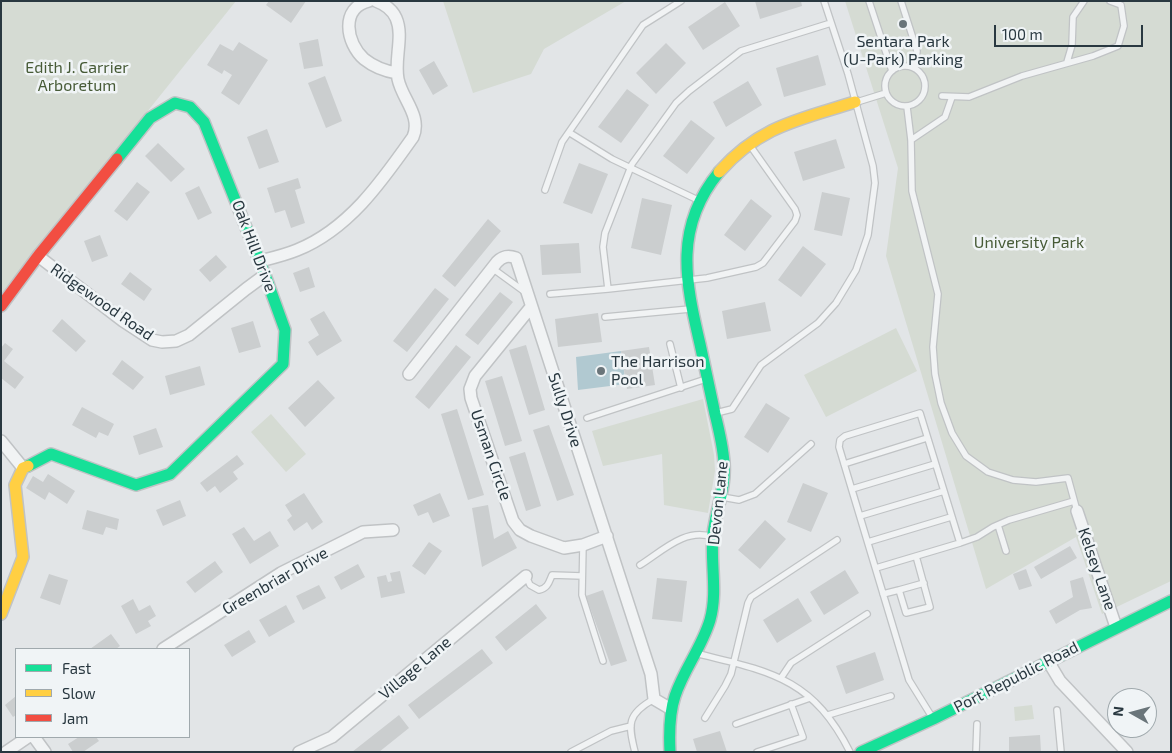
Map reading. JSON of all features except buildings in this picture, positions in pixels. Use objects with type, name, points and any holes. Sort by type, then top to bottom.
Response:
[{"type":"street","points":[[369,1],[357,7],[350,16],[348,30],[352,41],[356,50],[366,60],[382,70],[397,73]]},
{"type":"street","points":[[260,261],[294,252],[325,235],[344,220],[368,197],[405,149],[414,134],[416,124],[414,114],[399,83],[397,73],[398,23],[391,10],[376,1]]},
{"type":"street","name":"Devon Lane","points":[[670,752],[669,726],[671,709],[682,680],[707,631],[713,608],[715,590],[713,538],[722,497],[724,459],[687,280],[688,241],[694,217],[700,201],[719,172],[749,144],[778,127],[855,102]]},
{"type":"street","name":"Oak Hill Drive","points":[[1,306],[38,256],[150,118],[175,103],[190,108],[204,122],[260,261],[285,330],[283,364],[170,474],[136,486],[51,454],[23,468]]},
{"type":"street","name":"Ridgewood Road","points":[[38,256],[123,321],[152,340],[162,342],[176,341],[191,334],[265,275]]},
{"type":"street","name":"Sully Drive","points":[[409,374],[502,257],[511,256],[516,258],[651,674],[654,699]]},
{"type":"street","name":"Usman Circle","points":[[531,307],[475,376],[470,389],[471,398],[513,521],[520,530],[564,548],[583,545],[607,536]]},
{"type":"street","points":[[1,441],[23,468],[15,485],[23,557],[1,614]]},
{"type":"street","name":"Kelsey Lane","points":[[1076,506],[1116,627]]},
{"type":"street","name":"Greenbriar Drive","points":[[165,648],[289,569],[363,532],[393,530]]},
{"type":"street","name":"Village Lane","points":[[299,752],[332,737],[526,576]]},
{"type":"street","name":"Port Republic Road","points":[[862,752],[888,743],[1048,661],[1171,601]]},
{"type":"street","points":[[1048,661],[1060,681],[1127,752]]},
{"type":"street","points":[[654,699],[671,709]]},
{"type":"street","points":[[6,752],[27,738]]},
{"type":"street","points":[[35,738],[45,752]]},
{"type":"lane","points":[[545,190],[559,149],[643,25],[681,1]]},
{"type":"lane","points":[[715,413],[732,409],[761,366],[818,323],[840,297],[856,270],[868,235],[875,183],[872,159],[848,74],[824,1]]},
{"type":"lane","points":[[869,1],[892,71]]},
{"type":"lane","points":[[901,1],[917,51],[915,68]]},
{"type":"lane","points":[[1068,62],[1072,45],[1073,18],[1084,1]]},
{"type":"lane","points":[[942,96],[969,97],[1022,76],[1093,56],[1118,46],[1124,26],[1122,5],[1110,1]]},
{"type":"lane","points":[[608,289],[603,248],[604,237],[630,168],[642,149],[682,98],[739,52],[831,23]]},
{"type":"lane","points":[[901,66],[915,68],[924,78],[926,89],[917,103],[907,107],[896,105],[889,98],[886,93],[887,79],[892,71],[901,66]]},
{"type":"lane","points":[[855,102],[886,93]]},
{"type":"lane","points":[[911,140],[945,117],[952,96]]},
{"type":"lane","points":[[876,568],[960,543],[977,537],[998,525],[1076,506],[1068,478],[1036,482],[1013,480],[988,472],[966,456],[952,433],[941,403],[935,374],[934,346],[938,294],[912,191],[911,140],[907,107]]},
{"type":"lane","points":[[570,133],[630,168],[700,201]]},
{"type":"lane","points":[[550,294],[707,278],[760,265],[795,221],[797,215],[795,209],[749,144]]},
{"type":"lane","points":[[492,268],[527,294]]},
{"type":"lane","points":[[606,317],[692,309]]},
{"type":"lane","points":[[670,344],[681,388]]},
{"type":"lane","points":[[587,418],[707,378]]},
{"type":"lane","points":[[933,719],[909,680],[839,447],[840,440],[856,432],[920,413],[960,543]]},
{"type":"lane","points":[[844,464],[928,438]]},
{"type":"lane","points":[[722,497],[739,500],[755,494],[810,444]]},
{"type":"lane","points":[[852,490],[935,464]]},
{"type":"lane","points":[[860,516],[944,491]]},
{"type":"lane","points":[[868,542],[952,516]]},
{"type":"lane","points":[[998,525],[1006,551]]},
{"type":"lane","points":[[640,565],[686,536],[698,534],[713,538]]},
{"type":"lane","points":[[705,718],[726,686],[751,597],[837,540]]},
{"type":"lane","points":[[583,545],[582,594],[603,661]]},
{"type":"lane","points":[[899,590],[906,613],[930,607],[916,556]]},
{"type":"lane","points":[[526,576],[530,585],[540,590],[548,586],[552,575],[582,576]]},
{"type":"lane","points":[[883,594],[924,583]]},
{"type":"lane","points":[[781,678],[791,663],[867,614]]},
{"type":"lane","points":[[696,653],[757,668],[781,678],[810,698],[828,715],[850,752]]},
{"type":"lane","points":[[828,715],[891,696]]},
{"type":"lane","points":[[736,724],[810,698]]},
{"type":"lane","points":[[635,752],[630,731],[633,717],[639,707],[654,699]]},
{"type":"lane","points":[[757,752],[803,737],[791,704]]},
{"type":"lane","points":[[1057,710],[1061,752]]},
{"type":"lane","points":[[976,752],[977,724]]},
{"type":"lane","points":[[571,752],[611,731],[631,726]]},
{"type":"green space","name":"Edith J. Carrier Arboretum","points":[[1,1],[236,1],[1,294]]},
{"type":"green space","points":[[443,1],[626,1],[544,49],[531,74],[473,93]]},
{"type":"green space","name":"University Park","points":[[845,1],[1171,1],[1171,581],[1102,614],[1076,537],[986,589],[886,256],[898,168]]},
{"type":"green space","points":[[896,328],[917,371],[826,417],[804,375]]},
{"type":"green space","points":[[703,399],[714,455],[715,471],[708,513],[664,505],[662,454],[603,466],[592,431]]},
{"type":"green space","points":[[271,414],[306,454],[286,472],[251,432]]},
{"type":"green space","points":[[1032,705],[1034,719],[1015,721],[1014,707]]},
{"type":"water","name":"The Harrison Pool","points":[[621,351],[626,384],[578,390],[576,357]]},
{"type":"traffic: fast","points":[[28,466],[51,454],[136,485],[170,474],[283,364],[285,330],[204,122],[190,107],[175,103],[150,118],[117,159]]},
{"type":"traffic: fast","points":[[670,752],[670,724],[675,696],[710,620],[714,588],[713,534],[724,481],[722,444],[690,298],[687,255],[689,234],[695,213],[719,172]]},
{"type":"traffic: fast","points":[[861,752],[933,719],[1171,601]]},
{"type":"traffic: slow","points":[[719,172],[735,156],[766,134],[798,120],[855,102]]},
{"type":"traffic: slow","points":[[1,614],[23,557],[15,485],[23,468],[28,466]]},
{"type":"traffic: jam","points":[[1,306],[38,256],[117,159]]},
{"type":"place","name":"Sentara Park (U-Park) Parking","points":[[903,24]]},
{"type":"place","name":"The Harrison Pool","points":[[601,371]]}]
